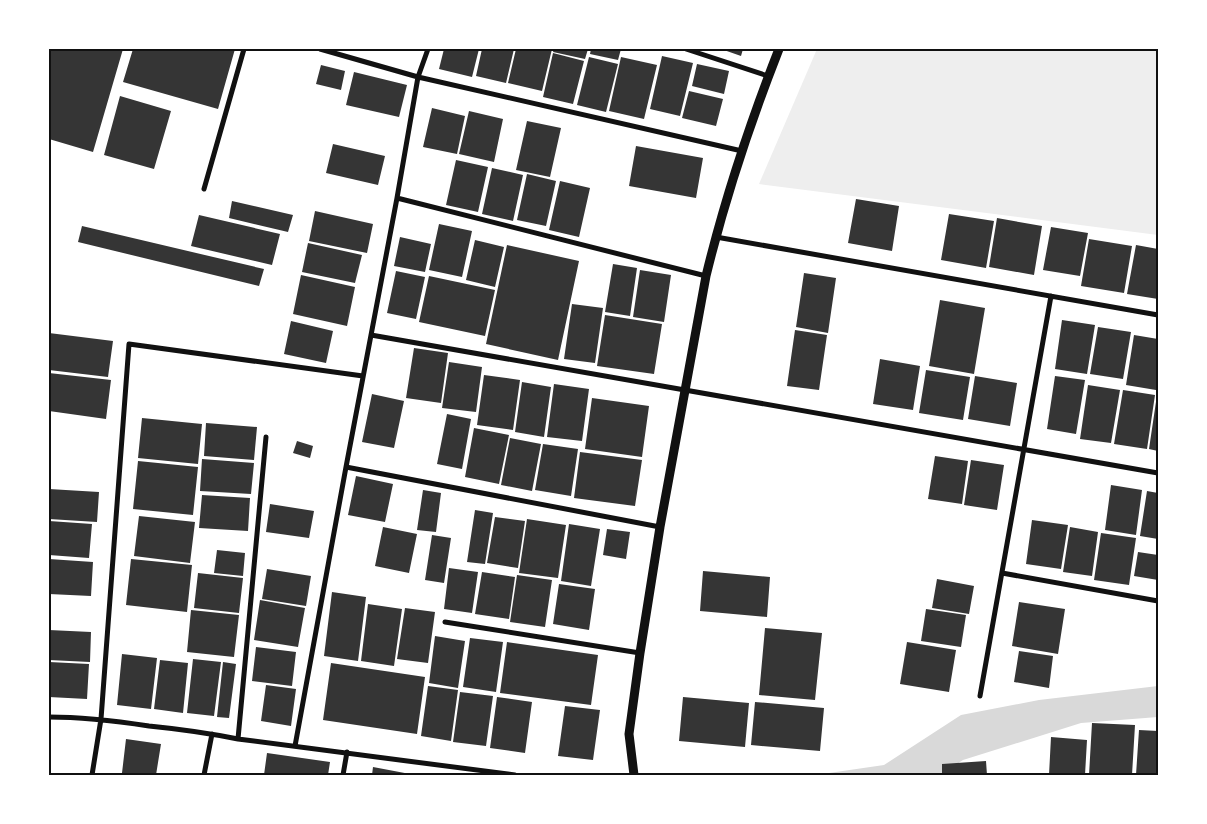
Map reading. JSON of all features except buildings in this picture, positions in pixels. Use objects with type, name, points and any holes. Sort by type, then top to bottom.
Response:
[{"type":"street","points":[[204,189],[244,49]]},
{"type":"street","points":[[320,49],[418,77],[742,151]]},
{"type":"street","points":[[295,746],[418,77],[428,49]]},
{"type":"street","points":[[686,49],[768,76]]},
{"type":"street","points":[[634,775],[629,734],[640,653],[684,389],[706,276],[742,151],[779,49]]},
{"type":"street","points":[[397,198],[706,276]]},
{"type":"street","points":[[716,237],[1158,315]]},
{"type":"street","points":[[980,696],[1051,296]]},
{"type":"street","points":[[371,334],[1158,473]]},
{"type":"street","points":[[92,775],[101,719],[129,344],[363,376]]},
{"type":"street","points":[[238,739],[266,437]]},
{"type":"street","points":[[346,467],[660,527]]},
{"type":"street","points":[[1002,573],[1158,601]]},
{"type":"street","points":[[445,622],[640,653]]},
{"type":"street","points":[[49,717],[101,719],[515,775]]},
{"type":"street","points":[[204,775],[212,734]]},
{"type":"street","points":[[343,775],[347,752]]},
{"type":"shaded area","points":[[817,49],[1158,49],[1158,235],[759,184]]},
{"type":"shaded area","points":[[1158,686],[1158,717],[1081,723],[963,760],[940,775],[661,775],[829,773],[884,765],[961,715],[1039,700]]}]
